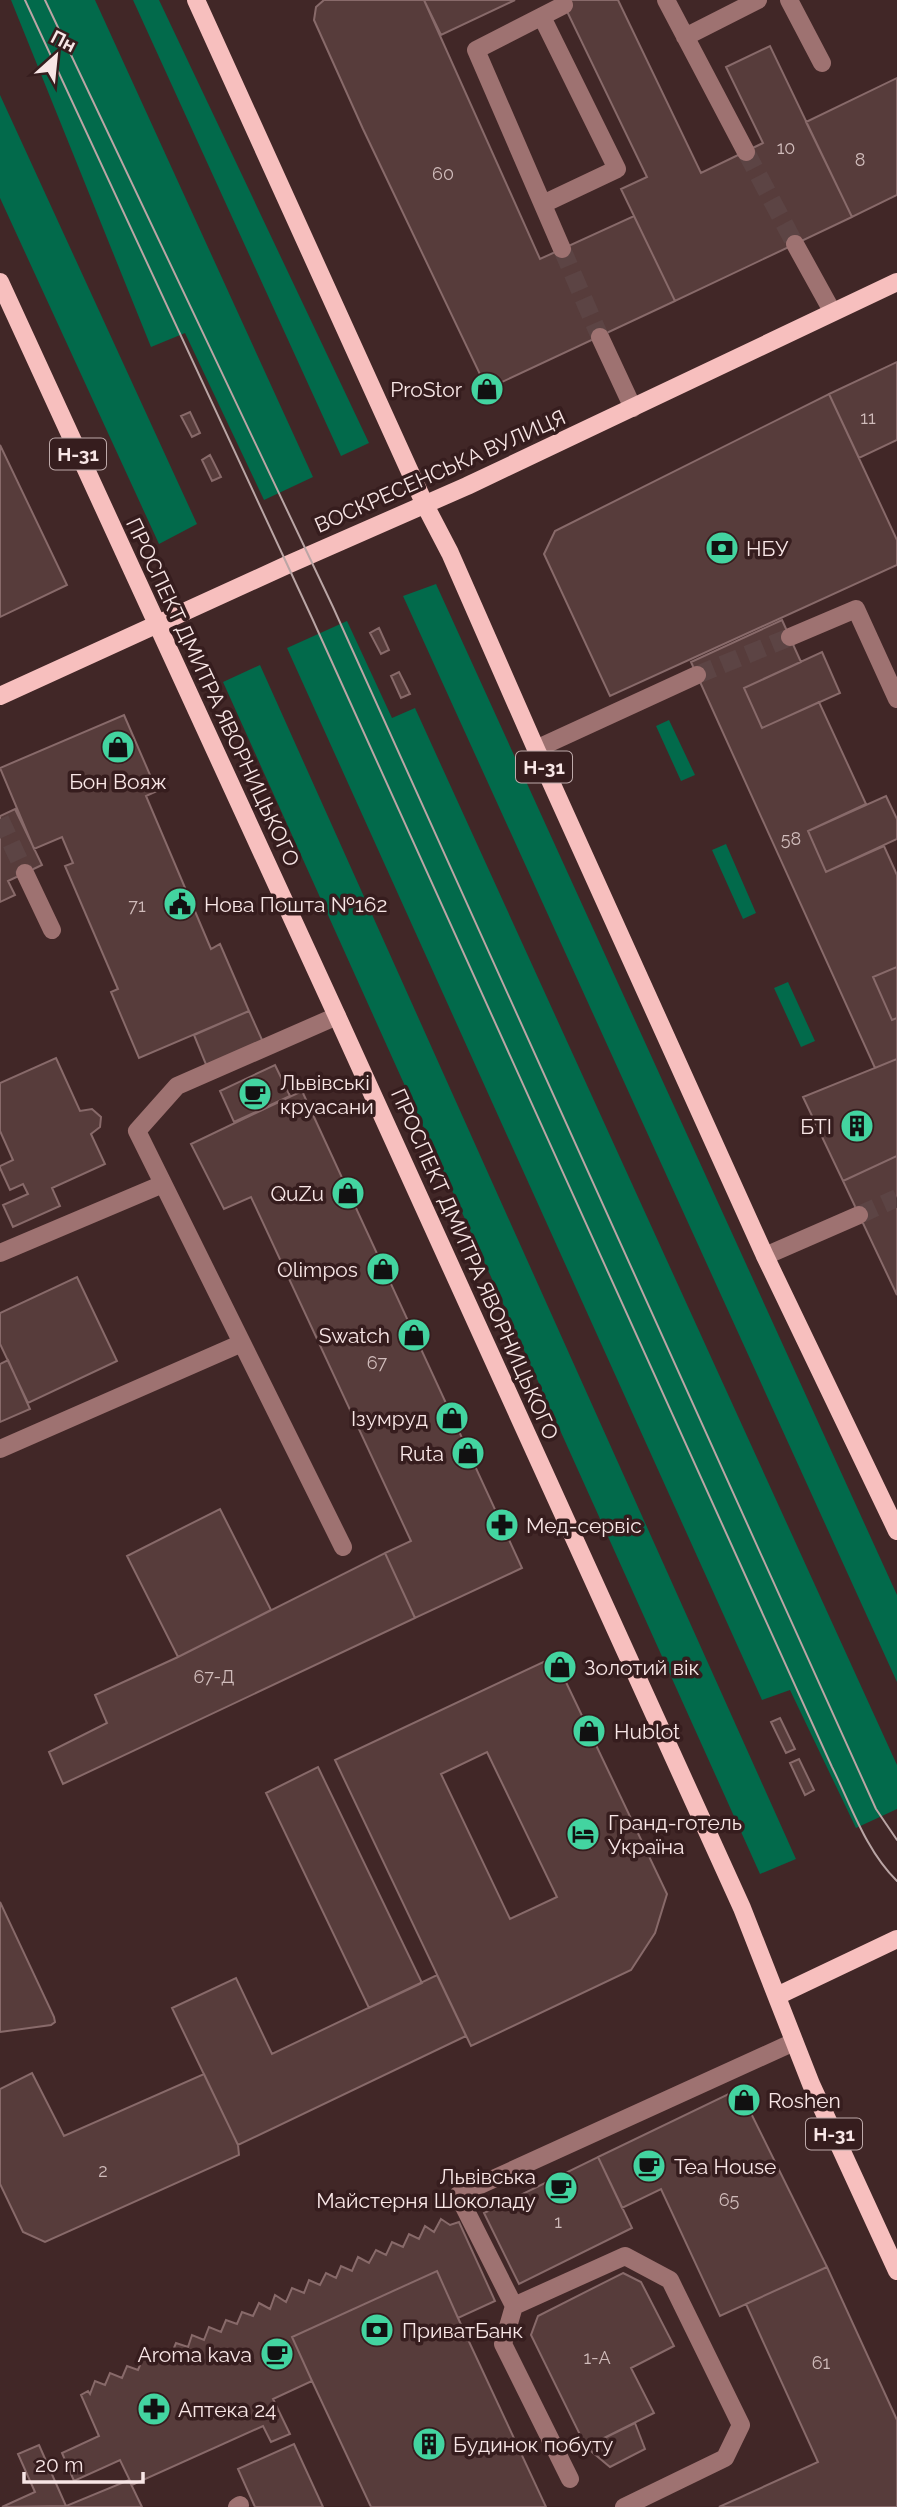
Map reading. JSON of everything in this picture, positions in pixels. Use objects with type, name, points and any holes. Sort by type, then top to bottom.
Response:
[{"type":"main road","name":"Н-31","points":[[196,0],[425,505],[450,553],[765,1256],[897,1531]]},
{"type":"main road","name":"ПРОСПЕКТ ДМИТРА ЯВОРНИЦЬКОГО","points":[[0,282],[742,1908],[811,2084],[897,2271]]},
{"type":"main road","name":"ВОСКРЕСЕНСЬКА ВУЛИЦЯ","points":[[0,696],[425,505],[897,282]]},
{"type":"main road","points":[[777,1996],[897,1939]]},
{"type":"lane","points":[[666,0],[746,152]]},
{"type":"lane","points":[[685,37],[758,0]]},
{"type":"lane","points":[[789,0],[822,63]]},
{"type":"lane","points":[[562,249],[475,51],[564,5]]},
{"type":"lane","points":[[542,16],[617,169],[543,204]]},
{"type":"lane","points":[[795,244],[832,311]]},
{"type":"lane","points":[[600,337],[633,408]]},
{"type":"lane","points":[[790,637],[856,609],[897,699]]},
{"type":"lane","points":[[536,749],[696,675]]},
{"type":"lane","points":[[25,873],[52,930]]},
{"type":"lane","points":[[337,1016],[177,1086],[137,1131],[343,1546]]},
{"type":"lane","points":[[0,1253],[163,1184]]},
{"type":"lane","points":[[765,1256],[859,1215]]},
{"type":"lane","points":[[0,1449],[242,1343]]},
{"type":"lane","points":[[569,2479],[503,2344],[513,2306],[458,2195],[794,2042]]},
{"type":"lane","points":[[513,2306],[625,2256],[670,2280],[741,2425],[725,2458],[624,2507]]},
{"type":"green space","points":[[11,0],[95,0],[313,477],[264,500],[185,333],[151,347]]},
{"type":"green space","points":[[133,0],[159,0],[369,443],[341,456]]},
{"type":"green space","points":[[0,95],[197,524],[159,544],[0,198]]},
{"type":"green space","points":[[436,584],[897,1595],[897,1682],[403,596]]},
{"type":"green space","points":[[347,621],[392,718],[415,708],[897,1765],[897,1809],[856,1828],[790,1690],[762,1700],[287,648]]},
{"type":"green space","points":[[260,665],[796,1859],[760,1874],[223,682]]},
{"type":"green space","points":[[669,720],[695,775],[681,781],[656,726]]},
{"type":"green space","points":[[726,844],[756,913],[743,919],[712,850]]},
{"type":"green space","points":[[788,982],[815,1041],[801,1047],[774,988]]},
{"type":"building","points":[[324,0],[424,0],[540,259],[634,216],[675,301],[487,389],[314,20],[316,7]]},
{"type":"building","points":[[424,0],[515,0],[441,35]]},
{"type":"building","points":[[618,0],[701,173],[763,143],[726,67],[770,46],[852,217],[675,301],[621,189],[647,177],[562,1]]},
{"type":"building","points":[[897,78],[897,195],[852,217],[806,122]]},
{"type":"building","points":[[897,362],[897,440],[859,458],[829,394]]},
{"type":"building","name":"НБУ","points":[[829,394],[897,540],[897,565],[610,696],[544,554],[555,531]]},
{"type":"building","points":[[190,412],[200,433],[192,437],[181,416]]},
{"type":"building","points":[[0,445],[67,585],[0,617]]},
{"type":"building","points":[[210,455],[221,477],[212,481],[202,460]]},
{"type":"building","points":[[782,620],[801,662],[744,688],[762,728],[819,702],[866,804],[808,831],[826,872],[884,846],[897,875],[897,967],[873,977],[892,1020],[897,1018],[897,1059],[875,1068],[691,662]]},
{"type":"building","points":[[379,628],[389,650],[381,654],[370,633]]},
{"type":"building","points":[[822,652],[840,693],[762,728],[744,688]]},
{"type":"building","points":[[399,672],[410,694],[401,698],[391,676]]},
{"type":"building","points":[[124,715],[157,791],[146,796],[211,949],[220,944],[249,1011],[139,1058],[111,992],[118,989],[65,866],[73,863],[62,837],[34,849],[0,768]]},
{"type":"building","points":[[886,796],[897,819],[897,839],[826,872],[808,831]]},
{"type":"building","points":[[15,809],[42,865],[8,881],[15,895],[0,902],[0,816]]},
{"type":"building","points":[[897,967],[897,1018],[892,1020],[873,977]]},
{"type":"building","points":[[249,1011],[263,1042],[207,1067],[194,1035]]},
{"type":"building","points":[[56,1058],[80,1111],[92,1109],[101,1117],[100,1127],[91,1134],[105,1164],[52,1188],[60,1206],[13,1227],[3,1205],[28,1194],[23,1184],[10,1190],[0,1168],[13,1160],[0,1131],[0,1083]]},
{"type":"building","name":"БТІ","points":[[897,1059],[897,1156],[843,1181],[803,1097]]},
{"type":"building","name":"Львівські круасани","points":[[275,1065],[290,1096],[234,1122],[220,1091]]},
{"type":"building","points":[[302,1091],[522,1568],[415,1618],[385,1553],[411,1541],[251,1197],[224,1209],[191,1144]]},
{"type":"building","points":[[897,1156],[897,1295],[843,1181]]},
{"type":"building","points":[[77,1277],[117,1361],[28,1403],[0,1344],[0,1313]]},
{"type":"building","points":[[8,1360],[30,1409],[0,1422],[0,1364]]},
{"type":"building","points":[[220,1509],[271,1610],[178,1657],[127,1556]]},
{"type":"building","points":[[385,1553],[415,1618],[63,1784],[49,1752],[107,1723],[95,1695],[178,1657]]},
{"type":"building","name":"Гранд-готель Україна","points":[[554,1657],[667,1894],[655,1933],[631,1970],[471,2046],[335,1760]],"holes":[[[487,1752],[557,1897],[510,1919],[441,1774]]]},
{"type":"building","points":[[780,1718],[795,1749],[786,1753],[771,1722]]},
{"type":"building","points":[[799,1759],[814,1790],[805,1795],[790,1763]]},
{"type":"building","points":[[318,1767],[422,1983],[369,2008],[266,1793]]},
{"type":"building","points":[[0,1902],[54,2017],[55,2022],[51,2025],[0,2032]]},
{"type":"building","points":[[437,1975],[466,2036],[238,2145],[172,2008],[236,1978],[272,2054]]},
{"type":"building","points":[[32,2073],[64,2136],[204,2074],[238,2145],[239,2155],[45,2242],[23,2232],[0,2184],[0,2089]]},
{"type":"building","points":[[739,2089],[827,2267],[720,2316],[661,2189],[622,2208],[598,2157]]},
{"type":"building","points":[[598,2157],[632,2228],[519,2284],[484,2213]]},
{"type":"building","points":[[441,2219],[450,2225],[459,2222],[495,2301],[458,2318],[437,2271],[292,2337],[312,2381],[273,2399],[290,2434],[271,2442],[263,2426],[132,2485],[120,2460],[74,2481],[62,2453],[99,2436],[81,2395],[88,2391],[90,2394],[95,2381],[105,2385],[110,2373],[122,2378],[127,2366],[138,2370],[143,2358],[155,2363],[160,2351],[171,2355],[176,2343],[188,2347],[192,2335],[204,2340],[209,2327],[221,2332],[226,2320],[237,2324],[242,2312],[253,2316],[259,2303],[270,2309],[275,2295],[286,2302],[292,2288],[304,2293],[309,2280],[320,2285],[326,2273],[336,2278],[341,2266],[352,2271],[358,2257],[369,2263],[376,2250],[386,2255],[392,2242],[403,2247],[409,2234],[419,2239],[425,2226],[434,2232]]},
{"type":"building","points":[[827,2267],[897,2420],[897,2507],[719,2507],[818,2462],[746,2304]]},
{"type":"building","name":"Будинок побуту","points":[[437,2271],[546,2507],[371,2507],[312,2381],[292,2337]]},
{"type":"building","points":[[623,2273],[641,2282],[674,2346],[631,2368],[654,2413],[586,2447],[531,2335],[538,2316]]},
{"type":"building","points":[[635,2423],[645,2449],[610,2467],[586,2447]]},
{"type":"building","points":[[294,2444],[323,2507],[255,2507],[238,2469]]},
{"type":"building","points":[[39,2445],[66,2506],[2,2507],[35,2492],[18,2454]]},
{"type":"building","points":[[129,2480],[142,2507],[65,2507],[66,2506]]},
{"type":"tunnel","points":[[746,152],[795,244]]},
{"type":"tunnel","points":[[562,249],[600,337]]},
{"type":"tunnel","points":[[697,675],[790,637]]},
{"type":"tunnel","points":[[0,819],[25,873]]},
{"type":"tunnel","points":[[859,1215],[897,1198]]},
{"type":"tram line","points":[[25,0],[312,618],[853,1812],[876,1856],[897,1881]]},
{"type":"tram line","points":[[45,0],[333,607],[876,1809],[897,1840]]},
{"type":"place","name":"ProStor","points":[[487,389]]},
{"type":"place","name":"НБУ","points":[[722,548]]},
{"type":"place","name":"Бон Вояж","points":[[118,747]]},
{"type":"place","name":"Нова Пошта №162","points":[[180,904]]},
{"type":"place","name":"Львівські круасани","points":[[255,1094]]},
{"type":"place","name":"БТІ","points":[[857,1126]]},
{"type":"place","name":"QuZu","points":[[348,1193]]},
{"type":"place","name":"Olimpos","points":[[383,1269]]},
{"type":"place","name":"Swatch","points":[[414,1335]]},
{"type":"place","name":"Ізумруд","points":[[452,1418]]},
{"type":"place","name":"Ruta","points":[[468,1453]]},
{"type":"place","name":"Мед-сервіс","points":[[502,1525]]},
{"type":"place","name":"Золотий вік","points":[[560,1667]]},
{"type":"place","name":"Hublot","points":[[589,1731]]},
{"type":"place","name":"Гранд-готель Україна","points":[[583,1834]]},
{"type":"place","name":"Roshen","points":[[744,2100]]},
{"type":"place","name":"Tea House","points":[[649,2166]]},
{"type":"place","name":"Львівська Майстерня Шоколаду","points":[[561,2188]]},
{"type":"place","name":"ПриватБанк","points":[[377,2330]]},
{"type":"place","name":"Aroma kava","points":[[277,2354]]},
{"type":"place","name":"Аптека 24","points":[[154,2409]]},
{"type":"place","name":"Будинок побуту","points":[[429,2444]]}]
